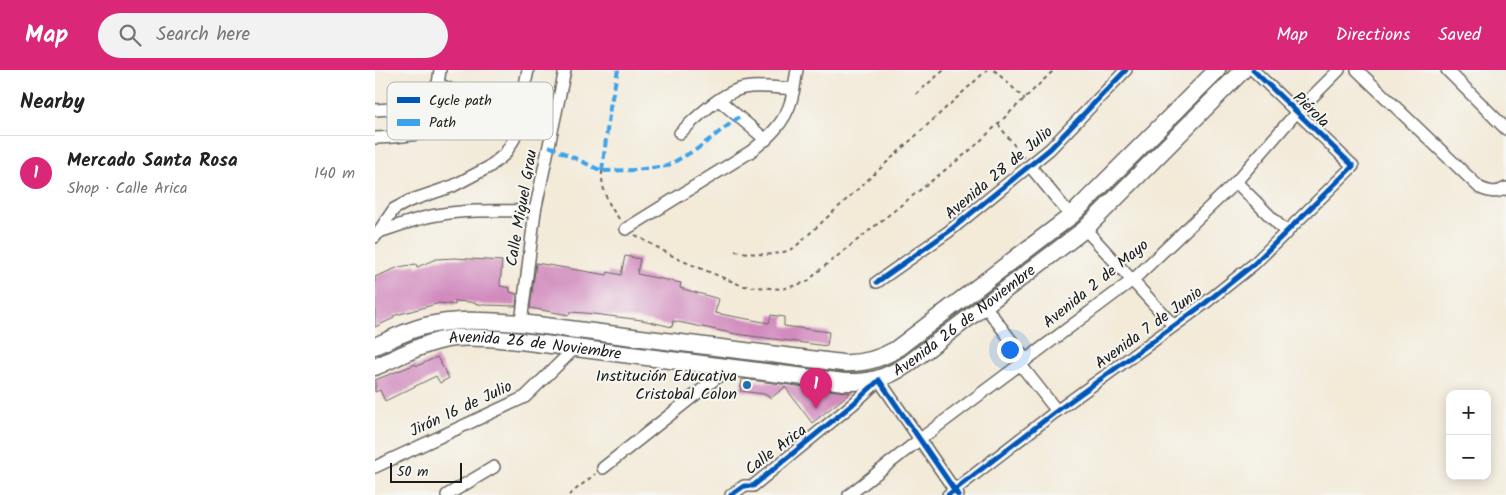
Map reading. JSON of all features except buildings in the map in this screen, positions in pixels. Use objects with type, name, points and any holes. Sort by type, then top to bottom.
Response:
[{"type":"main road","name":"Avenida 26 de Noviembre","points":[[375,346],[423,326],[453,321],[476,320],[521,323],[843,363],[872,361],[895,350],[1071,216],[1217,70]]},
{"type":"main road","name":"Avenida 26 de Noviembre","points":[[375,367],[427,345],[453,338],[477,338],[511,340],[844,382],[863,383],[879,380],[896,373],[1085,229],[1243,70]]},
{"type":"main road","points":[[653,359],[656,340]]},
{"type":"street","name":"Calle Miguel Grau","points":[[553,126],[565,70]]},
{"type":"street","points":[[626,229],[688,192],[766,140],[784,116],[791,102],[797,70]]},
{"type":"street","name":"Avenida 28 de Julio","points":[[877,282],[949,232],[1050,149],[1126,70]]},
{"type":"street","name":"Piérola","points":[[1253,70],[1353,166]]},
{"type":"street","name":"Avenida 2 de Mayo","points":[[849,495],[1131,280],[1236,182],[1339,70]]},
{"type":"street","points":[[1357,70],[1480,188],[1491,193],[1506,188]]},
{"type":"street","points":[[1447,70],[1506,129]]},
{"type":"street","points":[[680,133],[698,115],[737,90],[749,87],[794,89]]},
{"type":"street","points":[[719,100],[766,140]]},
{"type":"street","points":[[376,235],[394,209],[409,201],[453,186],[489,167],[505,154],[513,140]]},
{"type":"street","name":"Calle Miguel Grau","points":[[521,323],[535,211],[550,140]]},
{"type":"street","points":[[1030,166],[1071,216]]},
{"type":"street","name":"Avenida 7 de Junio","points":[[954,493],[1057,411],[1204,304],[1247,270],[1287,233],[1353,166]]},
{"type":"street","points":[[1236,182],[1287,233]]},
{"type":"street","points":[[376,235],[408,222],[438,215],[487,210],[535,211]]},
{"type":"street","points":[[1085,229],[1173,325]]},
{"type":"street","points":[[985,306],[1057,411]]},
{"type":"street","name":"Jirón 16 de Julio","points":[[375,468],[525,397],[575,348]]},
{"type":"street","points":[[603,468],[729,368]]},
{"type":"street","points":[[879,380],[954,493]]},
{"type":"street","name":"Calle Arica","points":[[731,495],[744,486],[756,491],[879,380]]},
{"type":"street","points":[[447,495],[495,468]]},
{"type":"path","points":[[916,94],[944,70]]},
{"type":"path","points":[[735,251],[770,255],[782,254],[794,248],[987,70]]},
{"type":"path","points":[[994,70],[1025,99]]},
{"type":"path","points":[[602,171],[601,181],[606,198],[626,229],[678,259],[743,286],[782,289],[807,282],[974,147],[1054,70]]},
{"type":"path","points":[[998,124],[1030,166]]},
{"type":"path","points":[[569,495],[603,468]]},
{"type":"green space","points":[[1227,70],[1234,70],[1098,209],[902,361],[878,372],[848,375],[669,353],[670,349],[848,370],[875,367],[899,357],[1080,219]]},
{"type":"green space","points":[[489,327],[639,345],[639,350],[488,332],[387,353],[375,358],[375,353],[429,331]]},
{"type":"marked path","points":[[602,171],[610,107],[618,70]]},
{"type":"marked path","points":[[549,146],[602,171],[636,170],[667,166],[697,149],[739,117]]},
{"type":"cycle path","points":[[877,282],[948,232],[1050,149],[1126,70]]},
{"type":"cycle path","points":[[948,495],[1054,413],[1204,304],[1254,264],[1353,166],[1253,70]]},
{"type":"cycle path","points":[[731,495],[744,486],[753,486],[853,404],[879,380],[958,495]]},
{"type":"place","name":"Institución Educativa Cristobal Colon","points":[[747,385]]},
{"type":"place","name":"Mercado Santa Rosa","points":[[816,409]]}]
